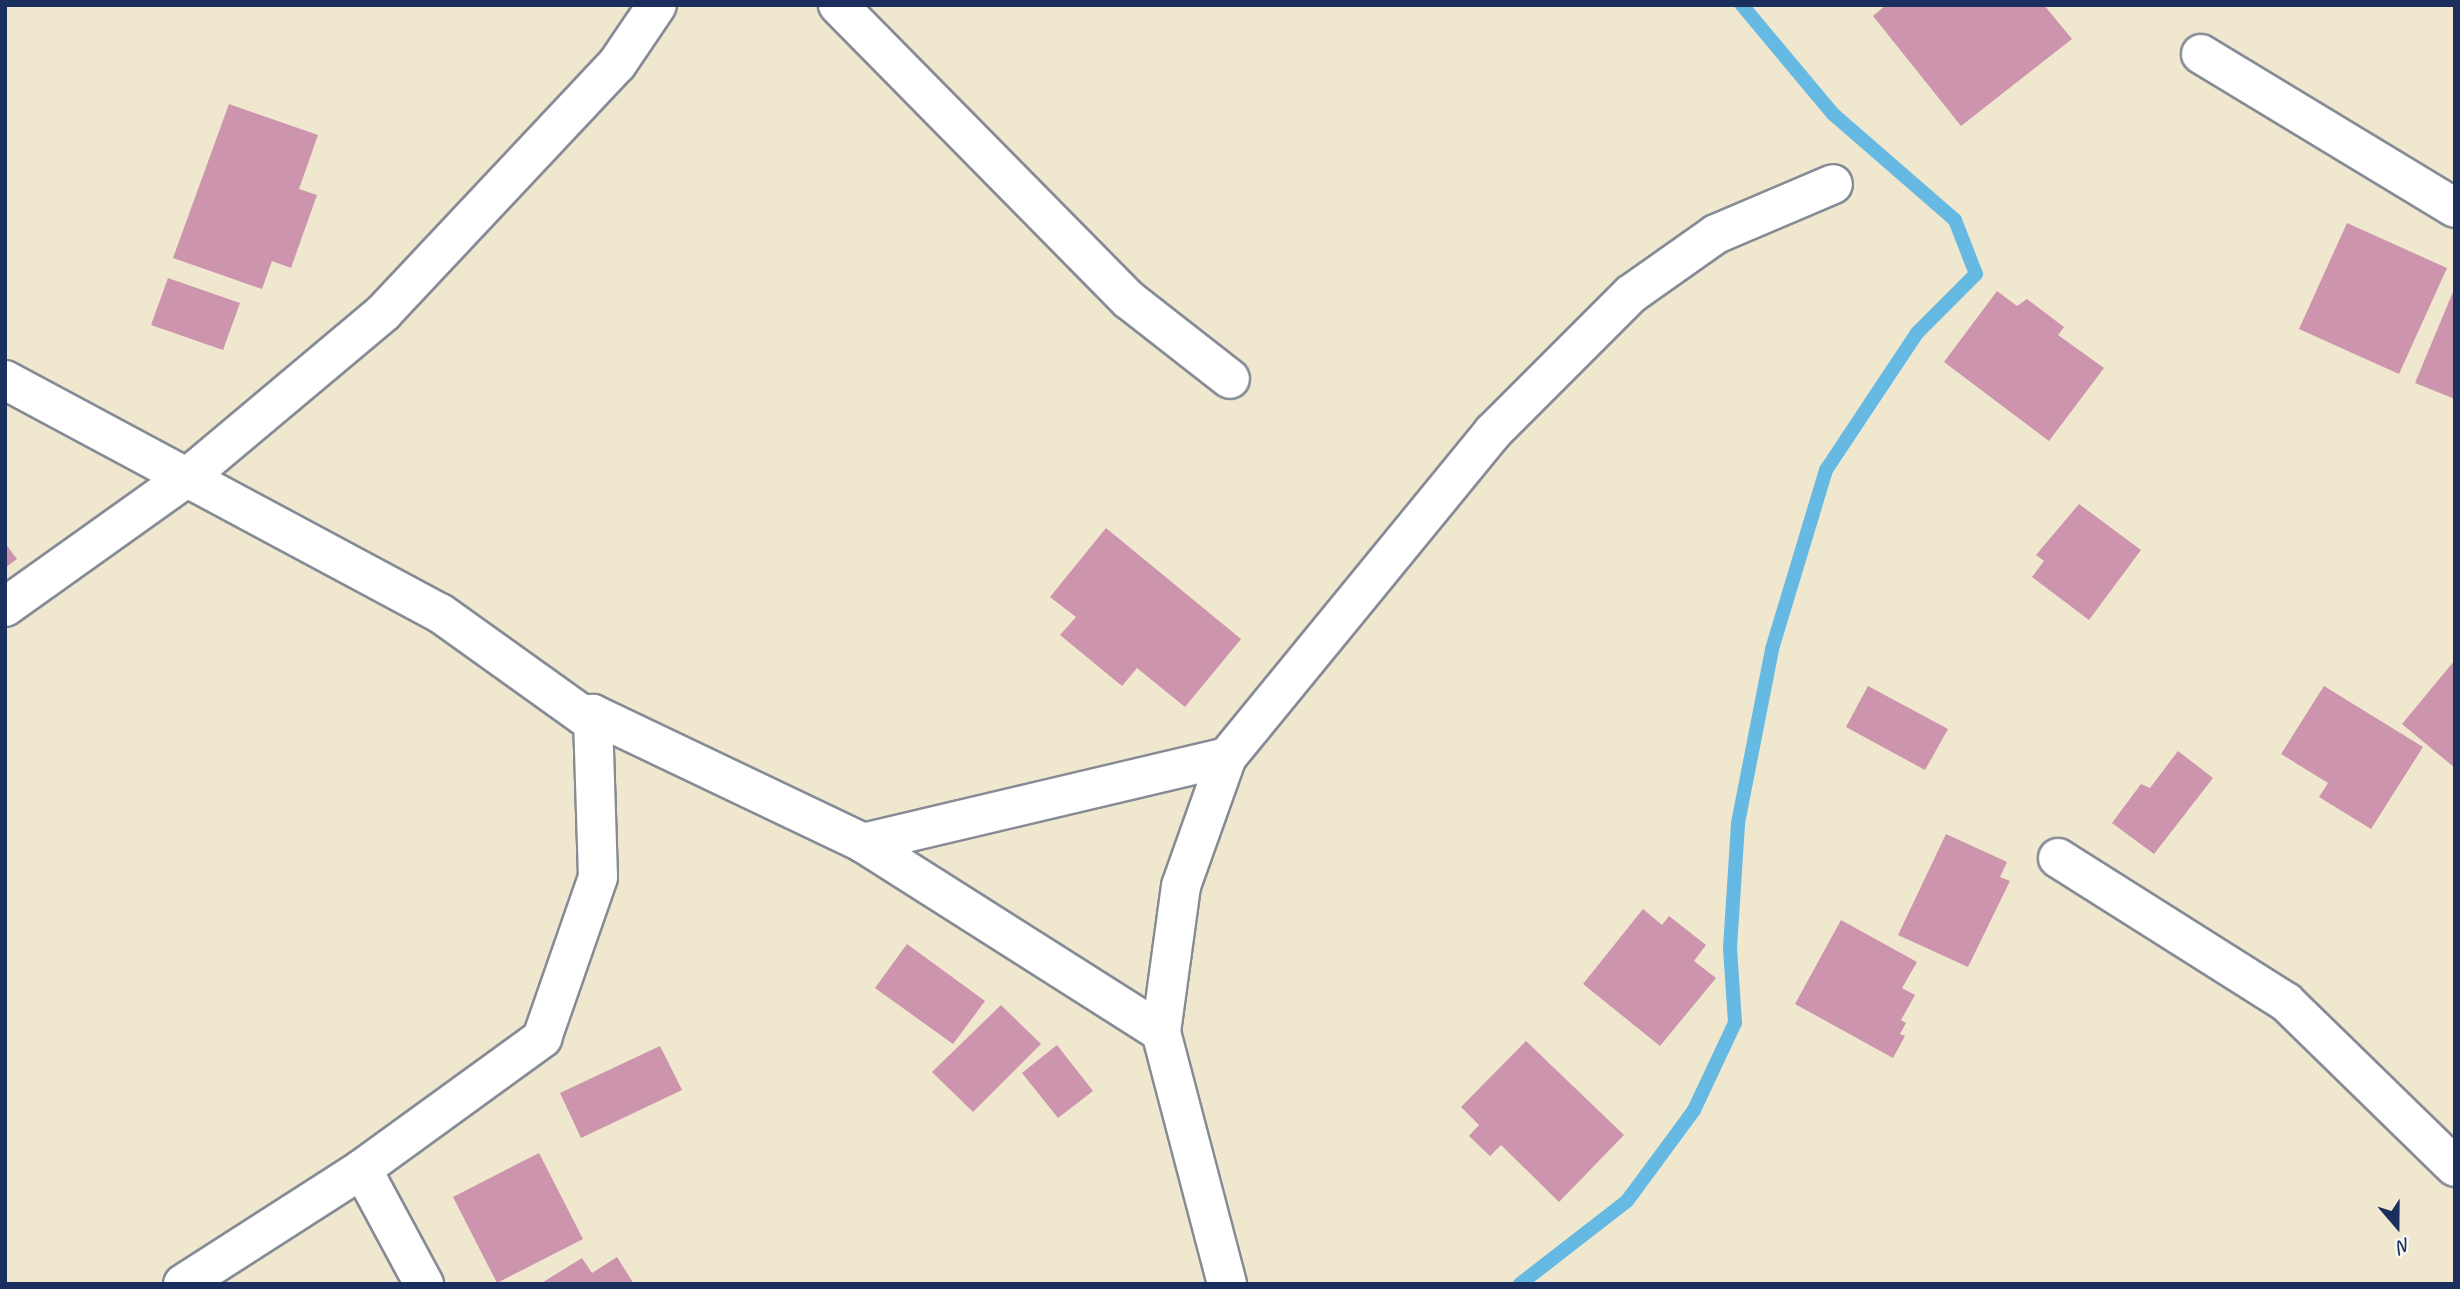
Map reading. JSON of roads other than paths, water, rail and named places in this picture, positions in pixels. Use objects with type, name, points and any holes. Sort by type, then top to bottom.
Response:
[{"type":"street","points":[[5,607],[190,475],[384,312],[617,64],[657,5]]},
{"type":"street","points":[[838,5],[1129,300],[1230,379]]},
{"type":"street","points":[[2201,54],[2455,208]]},
{"type":"street","points":[[1227,1284],[1161,1032],[1181,886],[1227,757],[1493,432],[1631,294],[1716,234],[1833,184]]},
{"type":"street","points":[[5,380],[190,475],[440,613],[584,716],[593,713],[863,843],[1161,1032]]},
{"type":"street","points":[[183,1284],[362,1168],[542,1038],[598,877],[593,713]]},
{"type":"street","points":[[863,843],[1227,757]]},
{"type":"street","points":[[2058,858],[2286,1002],[2455,1167]]},
{"type":"street","points":[[362,1168],[424,1284]]},
{"type":"waterway","points":[[1520,1284],[1627,1201],[1694,1110],[1735,1023],[1730,948],[1738,823],[1772,649],[1826,470],[1917,333],[1976,274],[1955,220],[1833,114],[1742,5]]}]
